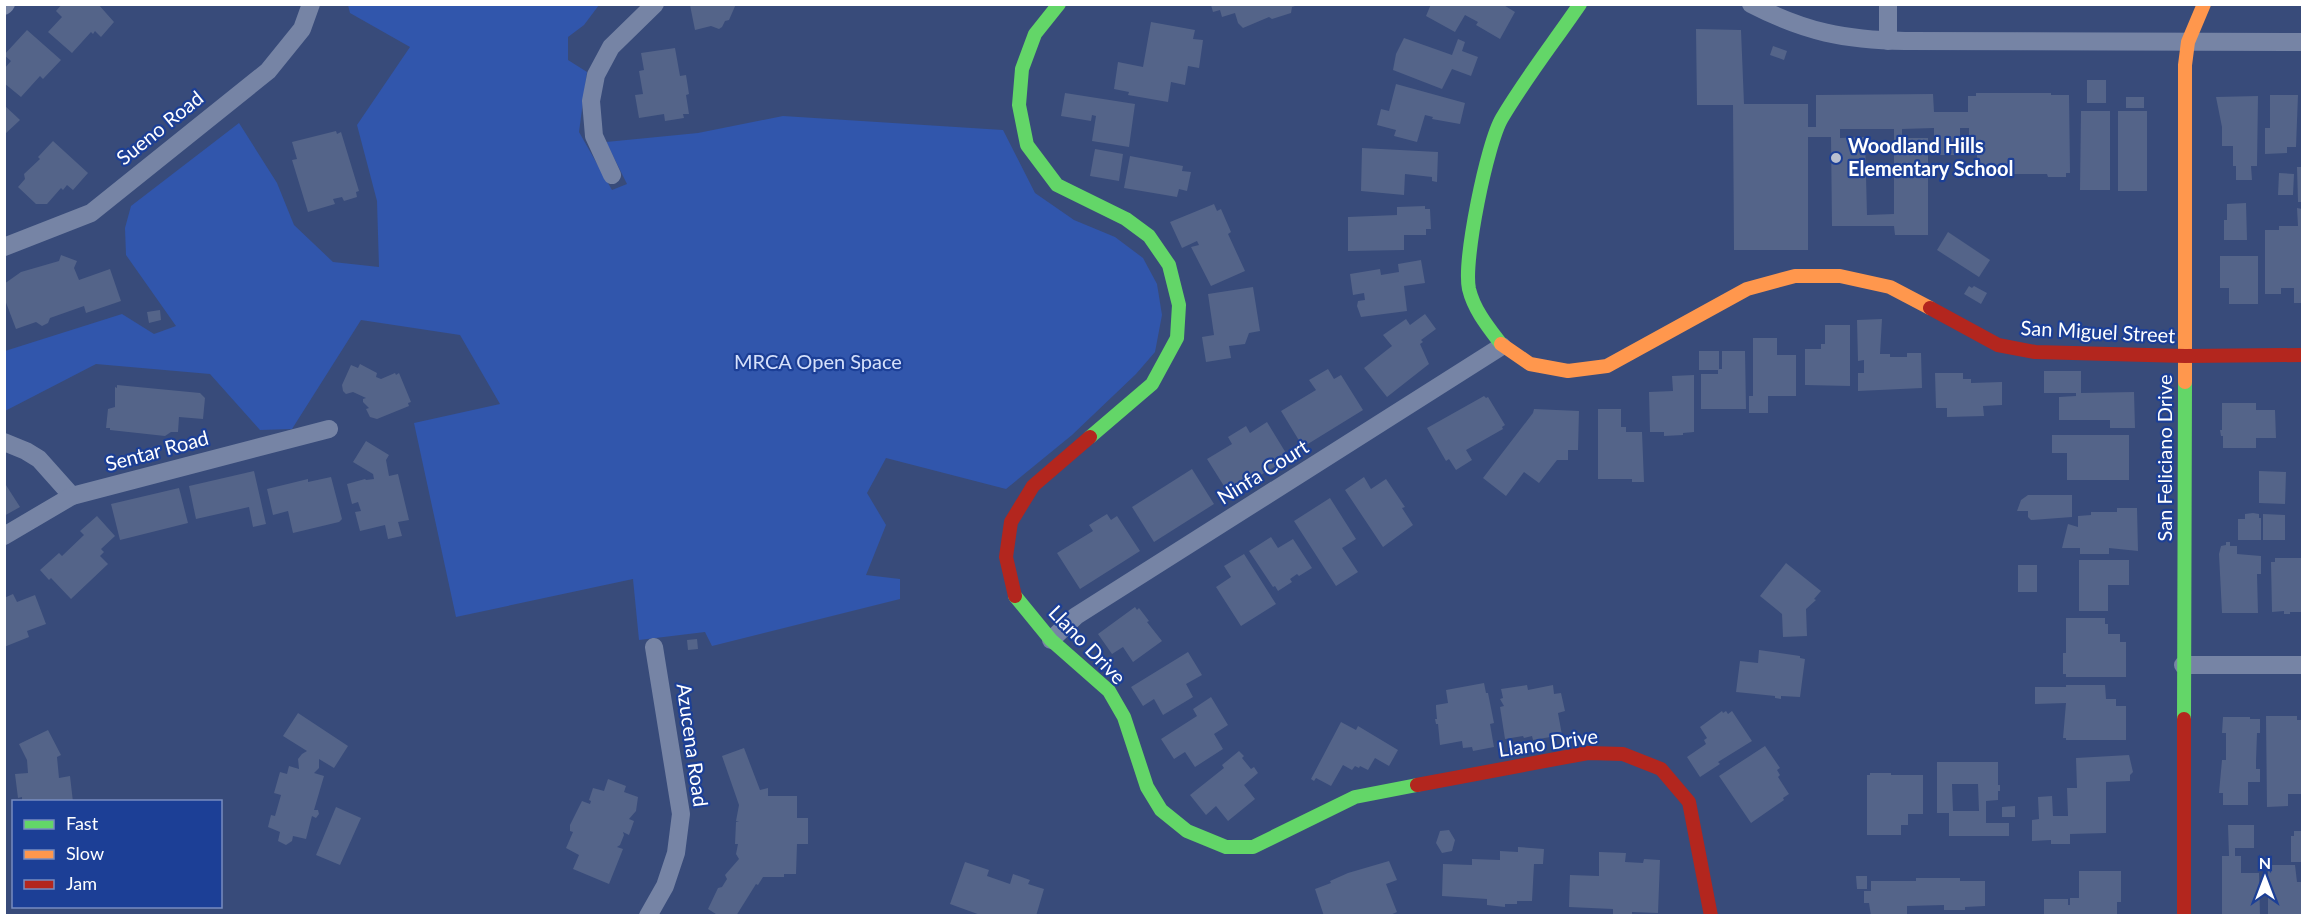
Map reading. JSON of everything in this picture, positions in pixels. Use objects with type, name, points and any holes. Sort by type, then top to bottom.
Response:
[{"type":"street","name":"Sueno Road","points":[[4,247],[91,213],[268,70],[302,29],[312,4]]},
{"type":"street","points":[[612,176],[594,136],[591,101],[596,75],[611,47],[655,4]]},
{"type":"street","name":"Llano Drive","points":[[1059,4],[1035,34],[1022,69],[1019,105],[1027,145],[1057,185],[1126,219],[1149,236],[1169,265],[1179,304],[1177,338],[1152,384],[1033,486],[1011,522],[1006,557],[1015,596],[1051,640],[1109,692],[1124,717],[1152,795],[1161,810],[1187,831],[1226,847],[1253,847],[1355,797],[1588,753],[1623,754],[1661,769],[1689,802],[1711,915]]},
{"type":"street","points":[[1502,346],[1480,317],[1469,288],[1468,254],[1491,147],[1501,120],[1580,4]]},
{"type":"street","points":[[1751,4],[1808,29],[1848,38],[1888,41],[2302,42]]},
{"type":"street","points":[[1888,4],[1888,41]]},
{"type":"street","name":"San Feliciano Drive","points":[[2184,915],[2185,65],[2188,42],[2204,4]]},
{"type":"street","name":"San Miguel Street","points":[[1502,346],[1530,364],[1568,371],[1607,366],[1747,289],[1795,276],[1840,276],[1890,287],[1998,345],[2036,352],[2185,356],[2302,355]]},
{"type":"street","name":"Ninfa Court","points":[[1051,640],[1076,616],[1502,346]]},
{"type":"street","name":"Sentar Road","points":[[4,536],[72,496],[329,429]]},
{"type":"street","points":[[4,442],[39,459],[72,496]]},
{"type":"street","name":"Azucena Road","points":[[648,915],[665,886],[676,853],[681,814],[654,646]]},
{"type":"street","points":[[2183,665],[2302,665]]},
{"type":"green space","name":"MRCA Open Space","points":[[348,5],[599,5],[584,25],[568,37],[568,60],[587,72],[579,132],[612,190],[627,184],[606,142],[698,133],[783,116],[1003,130],[1035,193],[1074,220],[1115,237],[1143,258],[1157,284],[1162,315],[1155,352],[1136,374],[1072,435],[1006,489],[886,458],[867,493],[886,525],[866,575],[900,579],[900,599],[712,646],[705,632],[639,640],[633,579],[456,617],[414,423],[500,404],[460,335],[361,320],[292,429],[260,430],[210,374],[96,364],[5,411],[5,351],[122,314],[154,334],[176,326],[126,255],[125,228],[131,206],[239,123],[277,183],[294,225],[333,262],[379,267],[377,201],[357,125],[410,47],[350,13]]},
{"type":"building","points":[[62,4],[98,4],[114,22],[101,37],[95,31],[93,34],[91,32],[72,53],[48,32],[62,17],[56,11]]},
{"type":"building","points":[[736,4],[729,20],[725,21],[719,29],[711,26],[695,30],[690,5]]},
{"type":"building","points":[[1431,4],[1502,4],[1515,12],[1500,39],[1476,25],[1478,22],[1465,15],[1455,32],[1426,16]]},
{"type":"building","points":[[1211,5],[1298,5],[1292,7],[1291,13],[1272,19],[1269,17],[1243,28],[1238,23],[1235,13],[1222,17],[1220,10],[1213,12]]},
{"type":"building","points":[[1151,22],[1195,30],[1193,39],[1203,40],[1199,68],[1188,66],[1185,85],[1171,82],[1168,102],[1128,95],[1129,92],[1114,89],[1118,62],[1143,67]]},
{"type":"building","points":[[1696,29],[1741,30],[1744,104],[1808,104],[1808,127],[1816,127],[1816,95],[1933,94],[1934,112],[1968,112],[1968,96],[1976,96],[1976,93],[2069,95],[2070,173],[2066,173],[2066,177],[2048,177],[2047,174],[1977,174],[1977,155],[1934,155],[1934,128],[1902,129],[1902,138],[1928,138],[1928,235],[1895,235],[1894,226],[1832,226],[1831,137],[1808,137],[1808,250],[1734,250],[1733,105],[1697,105]],"holes":[[[1960,128],[1969,128],[1969,146],[1960,146]],[[1840,129],[1894,129],[1894,214],[1867,215],[1865,137],[1840,138]]]},
{"type":"building","points":[[27,30],[61,60],[43,79],[40,76],[21,97],[4,83],[4,69],[11,61],[4,55]]},
{"type":"building","points":[[1404,38],[1452,55],[1458,39],[1465,42],[1462,51],[1478,57],[1471,76],[1452,69],[1442,89],[1393,70],[1396,54]]},
{"type":"building","points":[[1773,46],[1787,51],[1784,60],[1770,55]]},
{"type":"building","points":[[675,48],[680,76],[686,75],[689,114],[683,114],[684,118],[665,121],[664,114],[639,118],[635,95],[643,94],[639,71],[644,70],[641,53]]},
{"type":"building","points":[[2087,80],[2106,80],[2106,103],[2087,103]]},
{"type":"building","points":[[1396,84],[1465,103],[1460,124],[1432,119],[1433,117],[1425,115],[1417,142],[1394,136],[1396,130],[1377,125],[1381,109],[1389,111]]},
{"type":"building","points":[[1065,93],[1135,104],[1129,147],[1092,141],[1096,116],[1092,115],[1091,121],[1061,116]]},
{"type":"building","points":[[2270,95],[2298,95],[2296,147],[2287,147],[2287,153],[2265,154],[2265,128],[2270,128]]},
{"type":"building","points":[[2258,96],[2257,166],[2251,166],[2252,180],[2236,180],[2233,146],[2222,146],[2222,127],[2216,97]]},
{"type":"building","points":[[2126,97],[2144,97],[2144,108],[2126,108]]},
{"type":"building","points":[[4,105],[20,120],[4,135]]},
{"type":"building","points":[[2081,111],[2110,111],[2110,190],[2080,190]]},
{"type":"building","points":[[2118,111],[2147,111],[2147,191],[2118,191]]},
{"type":"building","points":[[336,131],[337,134],[341,132],[359,191],[356,192],[357,197],[344,201],[342,197],[333,199],[335,204],[308,212],[292,160],[297,159],[292,142]]},
{"type":"building","points":[[53,141],[88,173],[73,190],[67,185],[63,190],[61,188],[47,204],[36,204],[18,187],[25,179],[24,174],[40,159],[38,157]]},
{"type":"building","points":[[1362,148],[1438,152],[1437,182],[1432,181],[1432,177],[1405,174],[1404,195],[1361,191]]},
{"type":"building","points":[[1095,149],[1123,154],[1119,181],[1090,176]]},
{"type":"building","points":[[1130,156],[1183,166],[1182,171],[1191,172],[1187,191],[1179,189],[1177,197],[1124,188]]},
{"type":"building","points":[[2297,167],[2302,167],[2302,202],[2298,202]]},
{"type":"building","points":[[2279,173],[2294,174],[2293,195],[2278,195]]},
{"type":"building","points":[[2246,203],[2247,240],[2224,240],[2227,204]]},
{"type":"building","points":[[1214,204],[1217,211],[1221,209],[1231,232],[1228,234],[1245,271],[1211,286],[1191,247],[1199,245],[1197,241],[1182,248],[1170,222]]},
{"type":"building","points":[[1425,206],[1425,209],[1430,209],[1431,229],[1426,229],[1426,235],[1404,235],[1404,250],[1348,251],[1348,217],[1397,215],[1397,207]]},
{"type":"building","points":[[2297,208],[2302,209],[2302,303],[2294,303],[2294,288],[2281,288],[2281,294],[2265,294],[2265,230],[2279,230],[2279,226],[2298,226]]},
{"type":"building","points":[[1948,232],[1990,260],[1979,277],[1937,250]]},
{"type":"building","points":[[61,255],[77,261],[74,268],[79,280],[110,269],[121,301],[86,313],[84,306],[50,318],[48,323],[42,326],[36,322],[16,329],[5,300],[4,284],[21,272],[59,261]]},
{"type":"building","points":[[2220,256],[2258,256],[2258,304],[2229,304],[2229,288],[2220,288]]},
{"type":"building","points":[[1421,260],[1425,283],[1404,286],[1407,311],[1361,317],[1357,306],[1358,301],[1365,300],[1364,293],[1353,295],[1350,274],[1380,269],[1381,275],[1399,272],[1398,264]]},
{"type":"building","points":[[1969,286],[1972,288],[1974,286],[1987,293],[1981,304],[1964,294]]},
{"type":"building","points":[[1253,287],[1260,331],[1249,333],[1245,344],[1229,346],[1231,358],[1206,362],[1202,337],[1214,335],[1208,294]]},
{"type":"building","points":[[160,310],[161,320],[149,323],[147,312]]},
{"type":"building","points":[[1425,314],[1436,329],[1421,340],[1423,342],[1420,344],[1429,364],[1387,397],[1364,368],[1392,346],[1383,335],[1406,319],[1410,325]]},
{"type":"building","points":[[1882,319],[1880,354],[1890,354],[1890,357],[1907,357],[1907,353],[1921,353],[1922,388],[1858,391],[1858,373],[1864,373],[1864,360],[1858,361],[1857,320]]},
{"type":"building","points":[[1825,325],[1850,325],[1850,386],[1805,385],[1805,349],[1821,349],[1821,344],[1825,344]]},
{"type":"building","points":[[1753,338],[1777,338],[1777,355],[1796,355],[1796,396],[1768,396],[1768,413],[1749,413],[1749,396],[1753,396]]},
{"type":"building","points":[[1699,351],[1719,351],[1719,369],[1722,369],[1722,351],[1745,351],[1746,409],[1701,409],[1701,374],[1718,374],[1718,370],[1699,370]]},
{"type":"building","points":[[360,364],[377,373],[376,377],[381,379],[399,373],[411,402],[408,403],[409,406],[377,419],[370,417],[366,409],[369,408],[363,402],[366,398],[353,392],[346,394],[343,391],[342,385],[351,365],[358,368]]},
{"type":"building","points":[[1328,369],[1334,379],[1341,375],[1363,410],[1303,447],[1281,411],[1316,390],[1309,380]]},
{"type":"building","points":[[2044,371],[2081,371],[2081,393],[2134,392],[2135,428],[2110,428],[2110,420],[2059,420],[2059,397],[2076,396],[2076,393],[2044,393]]},
{"type":"building","points":[[1935,373],[1963,373],[1963,379],[1971,379],[1971,383],[2002,382],[2002,405],[1983,406],[1984,416],[1947,417],[1947,408],[1936,408]]},
{"type":"building","points":[[1694,375],[1694,432],[1664,436],[1664,432],[1650,432],[1649,392],[1673,391],[1672,376]]},
{"type":"building","points":[[117,385],[200,393],[205,398],[203,419],[179,417],[178,432],[171,432],[165,436],[110,430],[106,428],[108,409],[115,407],[115,387],[117,388]]},
{"type":"building","points":[[1484,396],[1488,397],[1505,425],[1503,429],[1466,450],[1472,460],[1456,470],[1449,459],[1446,461],[1427,428]]},
{"type":"building","points":[[2222,403],[2256,403],[2256,410],[2275,410],[2276,438],[2256,438],[2256,448],[2223,448],[2223,436],[2220,430],[2222,430]]},
{"type":"building","points":[[1534,409],[1579,411],[1578,450],[1568,450],[1568,460],[1557,460],[1539,483],[1524,472],[1506,496],[1483,478]]},
{"type":"building","points":[[1598,409],[1621,409],[1621,427],[1626,427],[1626,432],[1642,432],[1644,482],[1632,482],[1632,479],[1598,479]]},
{"type":"building","points":[[1267,422],[1289,458],[1229,494],[1207,459],[1232,444],[1228,437],[1246,426],[1250,433]]},
{"type":"building","points":[[2052,435],[2129,435],[2129,480],[2067,480],[2067,453],[2052,453]]},
{"type":"building","points":[[366,441],[389,455],[386,460],[389,476],[398,474],[409,520],[398,522],[402,536],[388,539],[385,525],[360,531],[355,512],[361,511],[358,502],[352,504],[347,484],[374,479],[373,474],[353,462]]},
{"type":"building","points":[[1192,469],[1214,504],[1154,542],[1132,507]]},
{"type":"building","points":[[254,471],[266,524],[253,527],[249,507],[196,519],[189,486]]},
{"type":"building","points":[[2259,471],[2286,472],[2285,504],[2259,503]]},
{"type":"building","points":[[331,477],[342,519],[339,522],[293,533],[288,511],[273,515],[267,489],[308,479],[308,482]]},
{"type":"building","points":[[1364,477],[1371,489],[1386,479],[1405,507],[1402,508],[1413,525],[1383,547],[1345,490]]},
{"type":"building","points":[[4,482],[20,507],[4,516]]},
{"type":"building","points":[[179,488],[188,523],[120,540],[111,504]]},
{"type":"building","points":[[2028,495],[2072,495],[2072,517],[2031,520],[2028,517],[2028,511],[2017,511],[2021,500]]},
{"type":"building","points":[[1330,498],[1356,539],[1342,548],[1358,572],[1336,586],[1294,521]]},
{"type":"building","points":[[2117,508],[2137,508],[2138,551],[2109,548],[2109,554],[2080,554],[2080,548],[2062,548],[2068,524],[2078,527],[2078,516],[2091,515],[2091,512],[2117,512]]},
{"type":"building","points":[[1107,514],[1111,520],[1117,516],[1140,551],[1080,589],[1057,553],[1093,531],[1089,525]]},
{"type":"building","points":[[2245,514],[2259,514],[2261,518],[2261,540],[2238,540],[2238,519],[2245,519]]},
{"type":"building","points":[[2263,514],[2285,515],[2285,540],[2263,540]]},
{"type":"building","points":[[97,516],[115,536],[101,549],[104,552],[100,556],[108,564],[71,599],[40,570],[59,553],[62,556],[84,535],[80,531]]},
{"type":"building","points":[[1271,537],[1278,548],[1293,539],[1312,568],[1299,576],[1297,574],[1290,579],[1292,582],[1278,591],[1249,551]]},
{"type":"building","points":[[2226,542],[2230,542],[2230,546],[2237,546],[2237,554],[2261,556],[2261,574],[2257,574],[2258,613],[2222,613],[2219,554],[2221,546],[2226,545]]},
{"type":"building","points":[[1244,554],[1276,604],[1241,626],[1216,587],[1231,577],[1224,566]]},
{"type":"building","points":[[2275,558],[2302,558],[2302,612],[2284,614],[2284,611],[2272,612],[2271,562],[2275,562]]},
{"type":"building","points":[[2079,560],[2129,560],[2129,585],[2108,585],[2108,611],[2079,611]]},
{"type":"building","points":[[1786,563],[1821,591],[1814,599],[1816,600],[1806,609],[1807,636],[1783,637],[1782,614],[1760,596]]},
{"type":"building","points":[[2018,565],[2037,565],[2037,592],[2018,592]]},
{"type":"building","points":[[13,594],[17,602],[35,595],[46,624],[27,631],[29,637],[4,647],[4,598]]},
{"type":"building","points":[[1135,607],[1137,610],[1139,608],[1162,641],[1133,662],[1123,647],[1112,654],[1098,634]]},
{"type":"building","points":[[2066,618],[2105,618],[2105,624],[2108,624],[2108,634],[2120,634],[2120,642],[2126,642],[2126,677],[2066,677],[2066,674],[2063,674],[2063,653],[2066,653]]},
{"type":"building","points":[[697,639],[698,649],[688,650],[687,640]]},
{"type":"building","points":[[1759,650],[1800,656],[1805,659],[1800,697],[1781,696],[1781,699],[1775,696],[1736,692],[1740,661],[1758,663]]},
{"type":"building","points":[[1188,652],[1202,675],[1186,684],[1193,697],[1163,715],[1154,699],[1143,706],[1131,687]]},
{"type":"building","points":[[1484,683],[1494,723],[1490,724],[1494,747],[1473,751],[1472,747],[1463,748],[1462,741],[1440,745],[1438,724],[1435,719],[1437,719],[1436,705],[1448,703],[1446,690]]},
{"type":"building","points":[[1527,685],[1528,690],[1553,685],[1554,694],[1561,693],[1565,711],[1558,713],[1562,735],[1533,740],[1532,736],[1505,739],[1500,707],[1504,706],[1500,699],[1503,698],[1501,689]]},
{"type":"building","points":[[2066,685],[2105,685],[2106,699],[2116,699],[2116,706],[2126,706],[2126,740],[2066,740],[2063,738],[2066,703],[2035,704],[2035,687],[2066,687]]},
{"type":"building","points":[[1211,697],[1228,725],[1214,734],[1223,749],[1195,767],[1185,752],[1174,759],[1161,739],[1197,716],[1193,709]]},
{"type":"building","points":[[1722,711],[1728,714],[1732,711],[1752,741],[1718,762],[1720,764],[1700,777],[1687,757],[1706,744],[1704,740],[1707,738],[1700,727]]},
{"type":"building","points":[[298,713],[348,746],[334,768],[319,759],[319,768],[314,773],[324,776],[314,810],[318,810],[319,814],[316,818],[312,816],[306,839],[293,836],[292,841],[286,845],[278,841],[280,832],[268,827],[271,815],[275,816],[281,795],[274,793],[280,772],[287,774],[289,766],[299,769],[298,759],[307,751],[283,736]]},
{"type":"building","points":[[2266,716],[2297,716],[2297,720],[2302,720],[2302,794],[2288,794],[2288,806],[2267,807]]},
{"type":"building","points":[[2223,717],[2260,719],[2260,733],[2257,733],[2256,769],[2260,769],[2260,782],[2248,782],[2248,805],[2223,805],[2223,793],[2219,793],[2222,760],[2226,760],[2226,733],[2222,733]]},
{"type":"building","points":[[1341,722],[1356,730],[1358,726],[1398,750],[1389,766],[1375,758],[1368,770],[1355,766],[1352,770],[1343,765],[1331,786],[1316,778],[1314,781],[1311,779]]},
{"type":"building","points":[[48,730],[61,755],[57,757],[59,778],[70,776],[73,800],[22,800],[22,797],[18,798],[15,774],[28,773],[27,760],[19,744]]},
{"type":"building","points":[[1765,746],[1780,768],[1777,770],[1780,775],[1778,777],[1789,794],[1751,823],[1719,776]]},
{"type":"building","points":[[744,748],[760,790],[768,788],[768,796],[797,796],[797,818],[808,818],[808,844],[797,844],[796,874],[784,874],[784,877],[763,877],[736,916],[719,916],[708,909],[718,888],[722,887],[727,879],[725,875],[739,859],[736,854],[738,844],[735,844],[739,805],[722,756]]},
{"type":"building","points":[[1239,751],[1251,769],[1254,767],[1258,773],[1244,785],[1255,799],[1228,821],[1216,806],[1206,815],[1190,795],[1224,768],[1222,765]]},
{"type":"building","points":[[2129,755],[2133,772],[2130,775],[2130,781],[2106,782],[2106,833],[2070,834],[2070,844],[2051,844],[2051,840],[2032,841],[2032,820],[2039,819],[2038,797],[2052,796],[2053,816],[2068,816],[2067,788],[2077,788],[2076,758]]},
{"type":"building","points":[[1937,762],[1998,762],[2000,791],[1998,791],[1998,800],[1986,801],[1986,823],[2009,823],[2009,836],[1949,836],[1949,813],[1937,813]],"holes":[[[1952,784],[1978,784],[1979,811],[1953,811]]]},
{"type":"building","points":[[1870,773],[1923,775],[1923,814],[1908,814],[1908,825],[1901,825],[1901,835],[1867,835],[1867,775]]},
{"type":"building","points":[[608,779],[626,786],[624,792],[638,797],[636,811],[629,819],[634,821],[629,835],[623,832],[620,845],[617,847],[623,849],[609,884],[573,869],[579,855],[566,848],[573,832],[570,831],[570,825],[582,801],[590,804],[593,788],[604,791]]},
{"type":"building","points":[[2015,806],[2015,817],[2002,817],[2002,807]]},
{"type":"building","points":[[336,807],[361,818],[340,865],[316,855]]},
{"type":"building","points":[[2228,825],[2254,825],[2254,848],[2235,848],[2235,856],[2241,856],[2241,873],[2259,873],[2260,916],[2222,916],[2222,856],[2229,856]]},
{"type":"building","points":[[1449,830],[1455,840],[1452,851],[1442,853],[1436,843],[1440,831]]},
{"type":"building","points":[[2294,831],[2302,831],[2302,862],[2291,862],[2291,836],[2294,836]]},
{"type":"building","points":[[1518,847],[1544,849],[1543,864],[1534,864],[1532,901],[1517,901],[1517,904],[1505,904],[1505,907],[1487,905],[1487,899],[1442,896],[1443,864],[1472,865],[1472,859],[1500,860],[1500,851],[1518,852]]},
{"type":"building","points":[[1599,852],[1626,853],[1625,862],[1643,863],[1644,859],[1660,860],[1658,913],[1632,912],[1632,916],[1613,915],[1613,909],[1569,907],[1570,875],[1599,876]]},
{"type":"building","points":[[1389,861],[1397,880],[1386,884],[1397,912],[1388,916],[1324,916],[1315,889],[1348,873]]},
{"type":"building","points":[[965,862],[989,870],[987,876],[1010,884],[1013,874],[1030,880],[1028,884],[1044,889],[1036,916],[983,916],[950,904]]},
{"type":"building","points":[[2268,865],[2295,865],[2297,882],[2302,882],[2302,916],[2268,916]]},
{"type":"building","points":[[2079,871],[2121,871],[2121,902],[2117,902],[2117,916],[2044,916],[2044,899],[2068,899],[2068,905],[2070,905],[2070,898],[2079,898]]},
{"type":"building","points":[[1856,876],[1867,876],[1867,889],[1857,889]]},
{"type":"building","points":[[1916,878],[1960,878],[1960,881],[1985,881],[1985,906],[1965,907],[1965,910],[1944,910],[1944,905],[1907,906],[1907,915],[1871,916],[1869,903],[1864,903],[1864,891],[1871,891],[1871,881],[1916,881]]},
{"type":"traffic: fast","points":[[1059,4],[1035,34],[1022,69],[1019,105],[1027,145],[1057,185],[1126,219],[1149,236],[1169,265],[1179,305],[1177,338],[1152,384],[1090,437]]},
{"type":"traffic: fast","points":[[1501,344],[1486,325],[1469,289],[1468,275],[1473,229],[1483,176],[1502,118],[1580,4]]},
{"type":"traffic: fast","points":[[2184,719],[2185,382]]},
{"type":"traffic: fast","points":[[1015,596],[1051,640],[1109,691],[1124,717],[1147,787],[1161,810],[1187,831],[1226,847],[1253,847],[1355,797],[1417,785]]},
{"type":"traffic: slow","points":[[2185,382],[2185,65],[2188,42],[2204,4]]},
{"type":"traffic: slow","points":[[1501,344],[1530,364],[1568,371],[1607,366],[1747,289],[1795,276],[1840,276],[1890,287],[1930,308]]},
{"type":"traffic: jam","points":[[1930,308],[1998,345],[2035,352],[2185,356],[2302,355]]},
{"type":"traffic: jam","points":[[1015,596],[1006,557],[1011,522],[1033,486],[1090,437]]},
{"type":"traffic: jam","points":[[2184,719],[2184,916]]},
{"type":"traffic: jam","points":[[1417,785],[1588,753],[1623,754],[1661,769],[1689,802],[1711,916]]},
{"type":"place","name":"Woodland Hills Elementary School","points":[[1836,158]]}]
